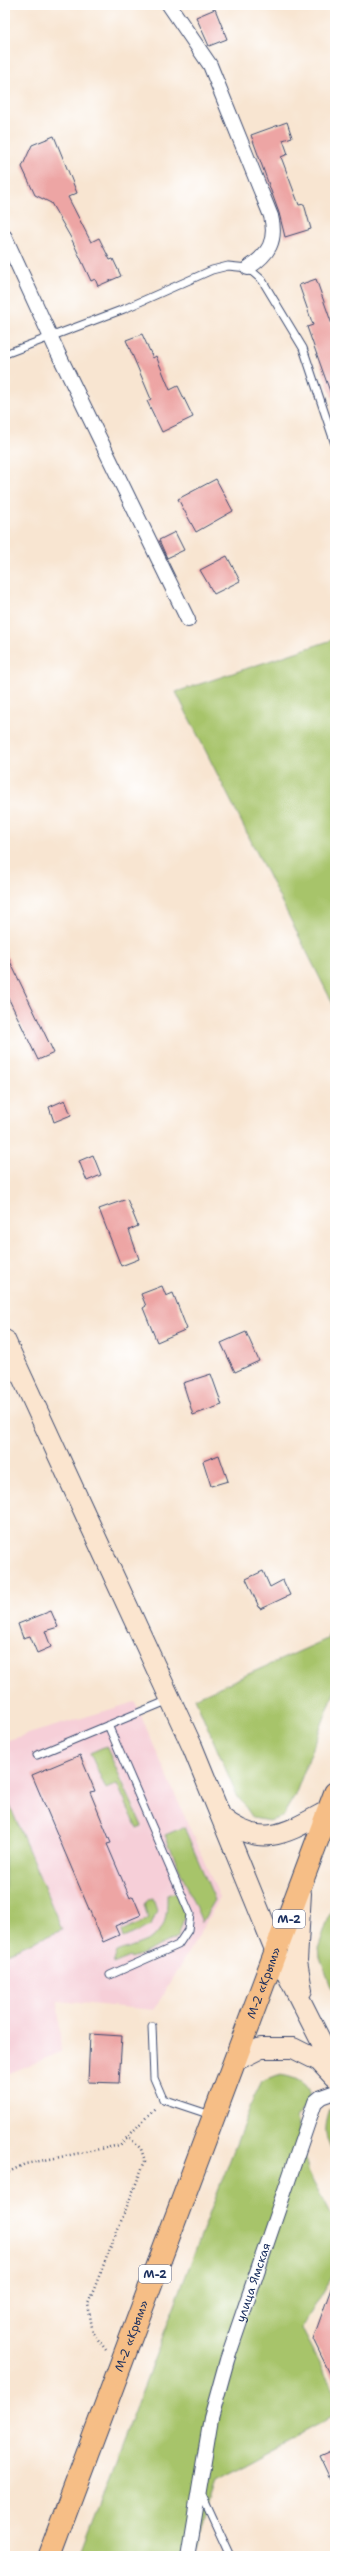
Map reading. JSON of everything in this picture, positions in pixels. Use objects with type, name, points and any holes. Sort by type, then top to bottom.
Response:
[{"type":"highway","name":"М-2 «Крым»","points":[[234,2061],[332,1801]]},
{"type":"highway","name":"М-2","points":[[214,2116],[234,2061]]},
{"type":"highway","name":"М-2 «Крым»","points":[[49,2556],[214,2116]]},
{"type":"main road","points":[[5,1340],[169,1700],[192,1746],[276,1952],[335,2069]]},
{"type":"main road","points":[[221,1817],[240,1830],[265,1837],[279,1835],[296,1828],[332,1801]]},
{"type":"main road","points":[[301,1886],[297,1961],[307,2014]]},
{"type":"main road","points":[[234,2061],[260,2048],[293,2048],[319,2061],[335,2078]]},
{"type":"street","points":[[169,5],[210,65],[271,216],[274,235],[270,248],[262,258],[248,268]]},
{"type":"street","points":[[5,237],[51,337],[188,620]]},
{"type":"street","name":"улица Ямская","points":[[188,2556],[211,2418],[227,2360],[315,2102],[321,2097],[335,2092]]},
{"type":"lane","points":[[5,354],[51,337],[212,270],[228,266],[248,268],[262,280],[303,348],[335,444]]},
{"type":"lane","points":[[37,1755],[169,1700]]},
{"type":"lane","points":[[108,1725],[190,1914],[188,1930],[178,1945],[110,1975]]},
{"type":"lane","points":[[152,2026],[154,2078],[164,2099],[214,2116]]},
{"type":"lane","points":[[199,2489],[230,2556]]},
{"type":"path","points":[[5,2174],[25,2164],[113,2148],[129,2137],[164,2099]]},
{"type":"path","points":[[121,2365],[96,2340],[89,2320],[88,2304],[144,2166],[145,2161],[141,2150],[129,2137]]},
{"type":"shaded area","points":[[135,1702],[220,1898],[154,2010],[58,2001],[61,2052],[5,2075],[5,1741]]},
{"type":"green space","points":[[335,639],[335,1008],[176,692]]},
{"type":"green space","points":[[335,1618],[335,1690],[295,1795],[282,1817],[269,1821],[253,1818],[236,1793],[195,1698],[327,1639]]},
{"type":"green space","points":[[106,1746],[142,1826],[137,1828],[117,1784],[106,1789],[90,1753]]},
{"type":"green space","points":[[5,1794],[62,1930],[5,1954]]},
{"type":"green space","points":[[184,1827],[215,1900],[202,1922],[165,1835]]},
{"type":"green space","points":[[176,1892],[185,1915],[178,1937],[131,1959],[130,1957],[113,1964],[117,1952],[140,1944],[156,1935],[165,1921],[167,1895]]},
{"type":"green space","points":[[335,1898],[335,1998],[320,1957],[319,1946]]},
{"type":"green space","points":[[153,1899],[157,1911],[151,1926],[123,1938],[121,1931],[148,1919],[144,1904],[148,1900]]},
{"type":"green space","points":[[278,2075],[296,2079],[306,2086],[308,2091],[308,2103],[296,2118],[309,2174],[335,2224],[335,2272],[301,2329],[335,2393],[335,2415],[216,2479],[195,2556],[79,2556],[254,2097],[262,2081]]},
{"type":"green space","points":[[330,2110],[335,2120],[335,2157],[329,2145],[326,2134],[326,2124]]},
{"type":"building","points":[[215,9],[227,39],[209,46],[196,17]]},
{"type":"building","points":[[287,122],[292,137],[283,140],[288,154],[281,157],[299,205],[304,204],[311,229],[285,237],[279,213],[251,135]]},
{"type":"building","points":[[54,136],[77,193],[68,197],[91,242],[99,238],[110,260],[113,259],[121,276],[98,286],[95,279],[91,281],[71,238],[51,203],[35,195],[22,167],[32,145]]},
{"type":"building","points":[[316,279],[335,333],[335,397],[332,397],[307,327],[313,325],[299,285]]},
{"type":"building","points":[[142,334],[153,358],[156,356],[170,390],[178,386],[193,417],[162,432],[147,401],[151,399],[126,340]]},
{"type":"building","points":[[216,479],[233,511],[196,532],[178,499]]},
{"type":"building","points":[[175,532],[184,550],[167,558],[159,540]]},
{"type":"building","points":[[227,556],[240,581],[214,594],[200,570]]},
{"type":"building","points":[[5,951],[54,1053],[38,1060],[5,991]]},
{"type":"building","points":[[65,1100],[71,1115],[54,1122],[49,1107]]},
{"type":"building","points":[[93,1155],[101,1175],[87,1181],[79,1161]]},
{"type":"building","points":[[127,1199],[138,1226],[129,1230],[139,1259],[121,1266],[99,1209]]},
{"type":"building","points":[[162,1286],[166,1296],[173,1293],[187,1329],[157,1342],[143,1308],[146,1306],[141,1294]]},
{"type":"building","points":[[246,1332],[259,1361],[235,1372],[221,1343]]},
{"type":"building","points":[[211,1374],[222,1405],[193,1415],[183,1383]]},
{"type":"building","points":[[219,1455],[228,1481],[211,1486],[203,1461]]},
{"type":"building","points":[[263,1571],[270,1587],[283,1580],[290,1595],[260,1609],[246,1579]]},
{"type":"building","points":[[51,1611],[58,1627],[45,1631],[51,1647],[37,1653],[30,1636],[23,1638],[18,1624]]},
{"type":"building","points":[[80,1755],[95,1791],[90,1792],[111,1843],[107,1844],[130,1898],[133,1896],[141,1915],[115,1926],[119,1935],[103,1942],[32,1775]]},
{"type":"building","points":[[90,2034],[122,2036],[119,2083],[88,2082]]},
{"type":"building","points":[[333,2283],[335,2283],[335,2384],[313,2339]]},
{"type":"building","points":[[335,2449],[335,2490],[319,2456]]}]
